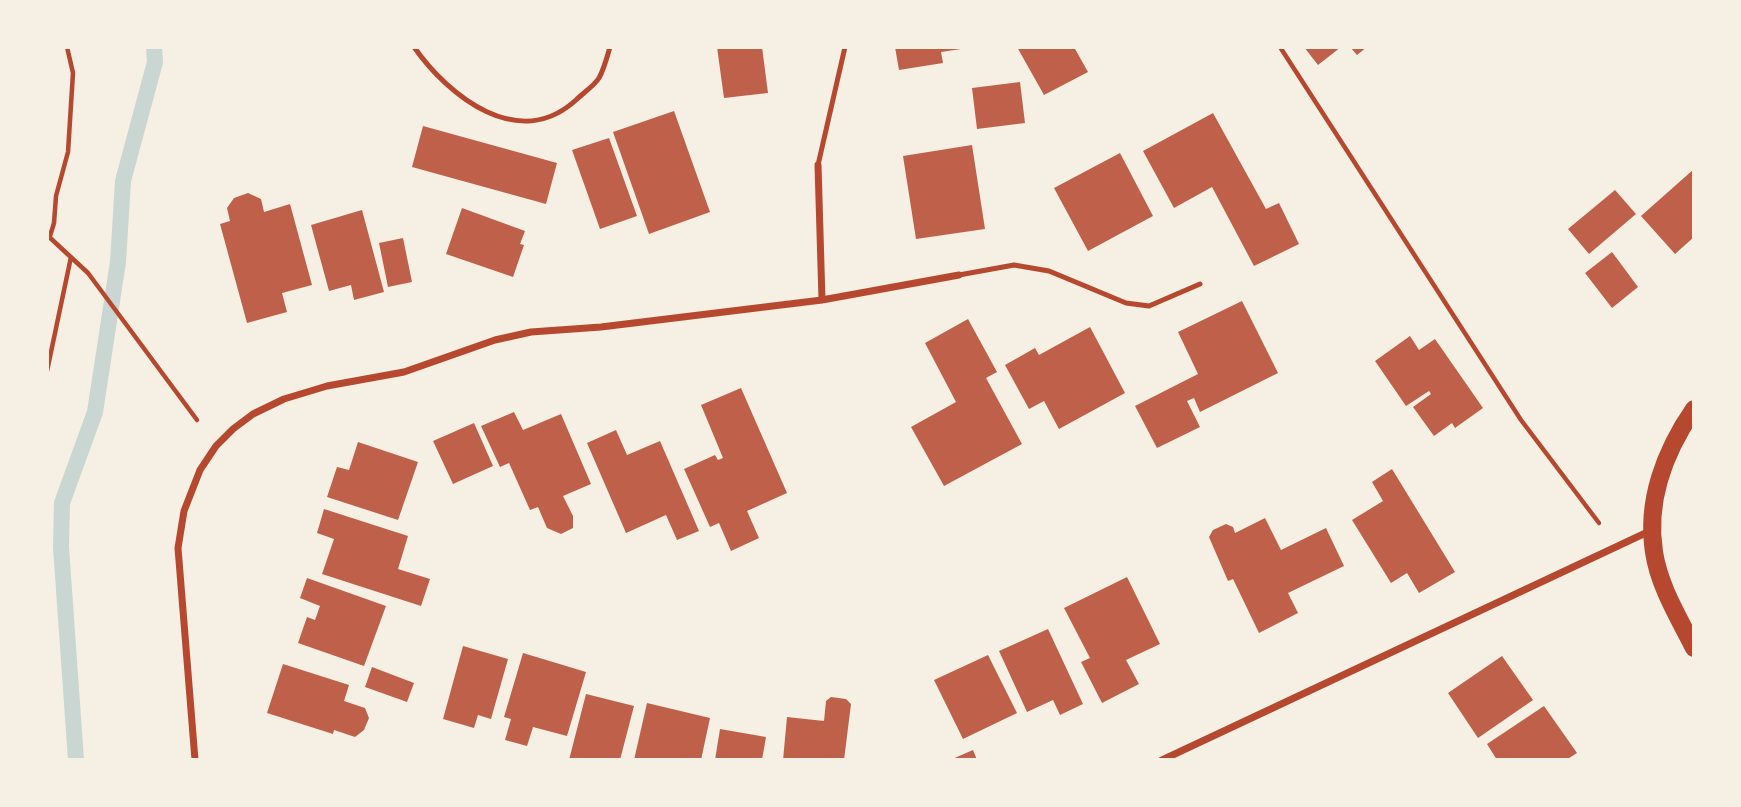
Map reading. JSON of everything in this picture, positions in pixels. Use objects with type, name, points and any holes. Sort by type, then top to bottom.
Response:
[{"type":"main road","points":[[1694,409],[1665,461],[1655,498],[1653,530],[1654,553],[1660,574],[1694,648]]},
{"type":"street","points":[[818,165],[822,300]]},
{"type":"street","points":[[204,760],[195,759],[178,548],[184,511],[200,470],[216,446],[253,414],[284,399],[327,386],[404,372],[495,340],[531,332],[601,327],[822,300],[959,275]]},
{"type":"street","points":[[1162,760],[1653,530]]},
{"type":"lane","points":[[414,47],[428,68],[473,106],[512,122],[539,119],[567,108],[599,79],[610,47]]},
{"type":"lane","points":[[818,165],[845,47]]},
{"type":"lane","points":[[959,275],[1014,265],[1049,271],[1126,303],[1149,306],[1200,284]]},
{"type":"path","points":[[67,47],[73,73],[68,152],[49,236],[88,274],[216,446]]},
{"type":"path","points":[[1280,47],[1521,420],[1617,546]]},
{"type":"path","points":[[47,371],[71,256]]},
{"type":"building","points":[[717,47],[762,47],[768,93],[724,98]]},
{"type":"building","points":[[895,47],[961,49],[941,52],[943,63],[899,70]]},
{"type":"building","points":[[1017,47],[1074,47],[1088,72],[1044,95]]},
{"type":"building","points":[[1304,47],[1341,47],[1318,65]]},
{"type":"building","points":[[1350,47],[1367,47],[1357,55]]},
{"type":"building","points":[[1020,82],[1025,123],[977,129],[972,88]]},
{"type":"building","points":[[674,111],[710,212],[649,234],[613,132]]},
{"type":"building","points":[[1213,113],[1266,209],[1279,203],[1299,244],[1254,266],[1212,187],[1174,208],[1143,151]]},
{"type":"building","points":[[423,126],[557,163],[546,204],[412,167]]},
{"type":"building","points":[[609,138],[637,216],[600,229],[572,150]]},
{"type":"building","points":[[972,145],[985,229],[916,239],[903,156]]},
{"type":"building","points":[[1120,153],[1153,216],[1088,251],[1054,188]]},
{"type":"building","points":[[1694,169],[1694,237],[1675,254],[1641,216]]},
{"type":"building","points":[[1615,190],[1636,214],[1589,254],[1568,229]]},
{"type":"building","points":[[248,193],[261,199],[264,212],[290,204],[312,285],[282,293],[287,312],[247,323],[220,224],[230,221],[227,208],[234,198]]},
{"type":"building","points":[[462,208],[525,231],[520,244],[524,245],[513,277],[446,254]]},
{"type":"building","points":[[362,210],[384,292],[354,300],[351,285],[329,291],[311,225]]},
{"type":"building","points":[[403,238],[412,282],[388,287],[379,243]]},
{"type":"building","points":[[1612,252],[1638,287],[1612,308],[1585,273]]},
{"type":"building","points":[[1242,301],[1278,373],[1200,412],[1194,398],[1187,401],[1200,427],[1157,448],[1135,406],[1198,374],[1178,332]]},
{"type":"building","points":[[968,319],[997,372],[986,378],[1022,444],[944,486],[911,427],[956,402],[925,343]]},
{"type":"building","points":[[1090,327],[1125,393],[1059,429],[1044,401],[1029,409],[1005,365],[1035,348],[1039,355]]},
{"type":"building","points":[[1410,336],[1419,350],[1435,339],[1483,408],[1455,428],[1452,423],[1434,436],[1413,407],[1431,394],[1429,391],[1406,406],[1375,361]]},
{"type":"building","points":[[741,388],[787,493],[747,511],[759,538],[731,551],[719,523],[710,527],[684,469],[715,455],[718,460],[723,458],[701,405]]},
{"type":"building","points":[[514,412],[523,430],[561,414],[591,484],[563,496],[573,516],[573,528],[561,534],[547,528],[538,507],[530,510],[509,463],[500,467],[481,426]]},
{"type":"building","points":[[474,423],[493,466],[453,484],[433,441]]},
{"type":"building","points":[[616,430],[627,455],[660,441],[699,531],[677,540],[666,515],[626,533],[587,443]]},
{"type":"building","points":[[358,442],[418,462],[398,520],[327,497],[337,467],[349,470]]},
{"type":"building","points":[[1392,469],[1455,572],[1419,593],[1407,573],[1391,583],[1352,520],[1383,501],[1372,482]]},
{"type":"building","points":[[324,509],[408,536],[398,569],[430,579],[421,606],[322,574],[334,539],[317,533]]},
{"type":"building","points":[[1265,518],[1281,550],[1326,528],[1344,566],[1288,593],[1298,613],[1259,633],[1233,579],[1228,581],[1209,537],[1213,530],[1226,524],[1233,527],[1235,533]]},
{"type":"building","points":[[1127,577],[1160,644],[1126,660],[1139,684],[1102,703],[1081,662],[1090,658],[1064,608]]},
{"type":"building","points":[[307,578],[386,606],[364,666],[298,643],[307,617],[315,620],[320,606],[300,598]]},
{"type":"building","points":[[1048,629],[1083,704],[1060,715],[1053,700],[1027,712],[999,651]]},
{"type":"building","points":[[463,646],[508,659],[491,719],[478,715],[474,728],[443,719]]},
{"type":"building","points":[[523,653],[586,672],[567,736],[533,727],[527,746],[505,740],[511,719],[504,717]]},
{"type":"building","points":[[988,655],[1017,713],[963,739],[934,680]]},
{"type":"building","points":[[1502,656],[1533,700],[1478,738],[1448,693]]},
{"type":"building","points":[[283,664],[349,685],[344,701],[365,708],[369,718],[364,730],[355,737],[334,730],[333,734],[267,713]]},
{"type":"building","points":[[372,667],[414,683],[407,702],[365,687]]},
{"type":"building","points":[[586,694],[634,706],[620,760],[569,760]]},
{"type":"building","points":[[831,697],[846,699],[851,704],[844,760],[783,760],[787,717],[824,721],[826,701]]},
{"type":"building","points":[[647,703],[710,718],[701,760],[634,760]]},
{"type":"building","points":[[1544,706],[1577,753],[1566,760],[1497,760],[1487,744]]},
{"type":"building","points":[[720,729],[766,737],[762,760],[715,760]]},
{"type":"building","points":[[973,750],[977,760],[950,760]]},
{"type":"waterway","points":[[76,760],[61,547],[62,503],[95,412],[118,262],[123,181],[155,62],[154,47]]}]
